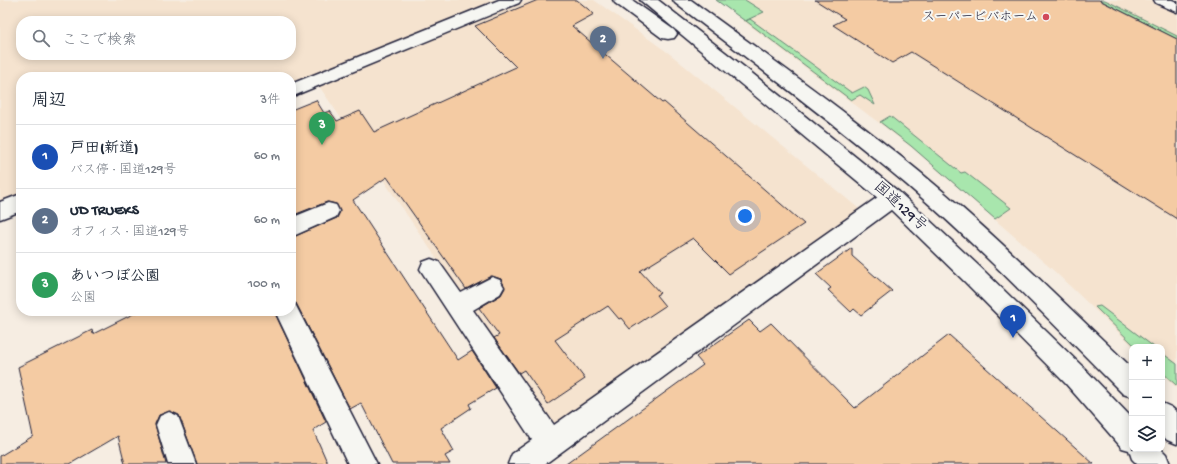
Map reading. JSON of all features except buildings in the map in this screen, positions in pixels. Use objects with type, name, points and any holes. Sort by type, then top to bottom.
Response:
[{"type":"main road","points":[[296,89],[513,0]]},
{"type":"main road","points":[[621,0],[687,48],[825,142]]},
{"type":"main road","name":"国道129号","points":[[648,0],[825,142],[892,198],[1070,370],[1129,435]]},
{"type":"main road","name":"国道129号","points":[[681,0],[832,113],[914,179],[1000,256],[1129,382]]},
{"type":"main road","points":[[522,464],[892,198]]},
{"type":"main road","points":[[0,211],[16,204]]},
{"type":"main road","points":[[296,226],[328,210]]},
{"type":"main road","points":[[431,269],[551,444]]},
{"type":"main road","points":[[457,307],[492,287]]},
{"type":"main road","points":[[289,316],[363,464]]},
{"type":"main road","points":[[1165,419],[1177,431]]},
{"type":"main road","points":[[169,426],[182,464]]},
{"type":"main road","points":[[1145,452],[1156,464]]},
{"type":"lane","points":[[1161,0],[1177,8]]},
{"type":"shaded area","points":[[0,0],[501,0],[296,84],[296,72],[16,72],[16,199],[0,206]]},
{"type":"shaded area","points":[[527,0],[594,0],[670,54],[863,212],[565,424],[546,421],[319,86]]},
{"type":"shaded area","points":[[716,0],[1177,0],[1177,388],[1165,377],[1165,344],[1131,344],[1053,270],[911,147]]},
{"type":"green space","points":[[716,0],[745,0],[764,12],[745,21]]},
{"type":"green space","points":[[1100,0],[1105,0],[1177,36],[1177,39]]},
{"type":"green space","points":[[750,19],[852,93],[864,87],[868,90],[875,105],[860,95],[851,100],[746,21]]},
{"type":"green space","points":[[890,116],[961,173],[965,172],[1011,208],[995,219],[911,146],[880,122]]},
{"type":"green space","points":[[1100,306],[1150,344],[1133,344],[1095,307]]},
{"type":"green space","points":[[1165,355],[1177,364],[1177,386],[1165,375]]},
{"type":"place","name":"スーパービバホーム","points":[[1046,17]]},
{"type":"place","name":"UD TRUEKS","points":[[603,59]]},
{"type":"place","name":"あいつぼ公園","points":[[322,145]]},
{"type":"place","name":"戸田(新道)","points":[[1013,338]]}]
